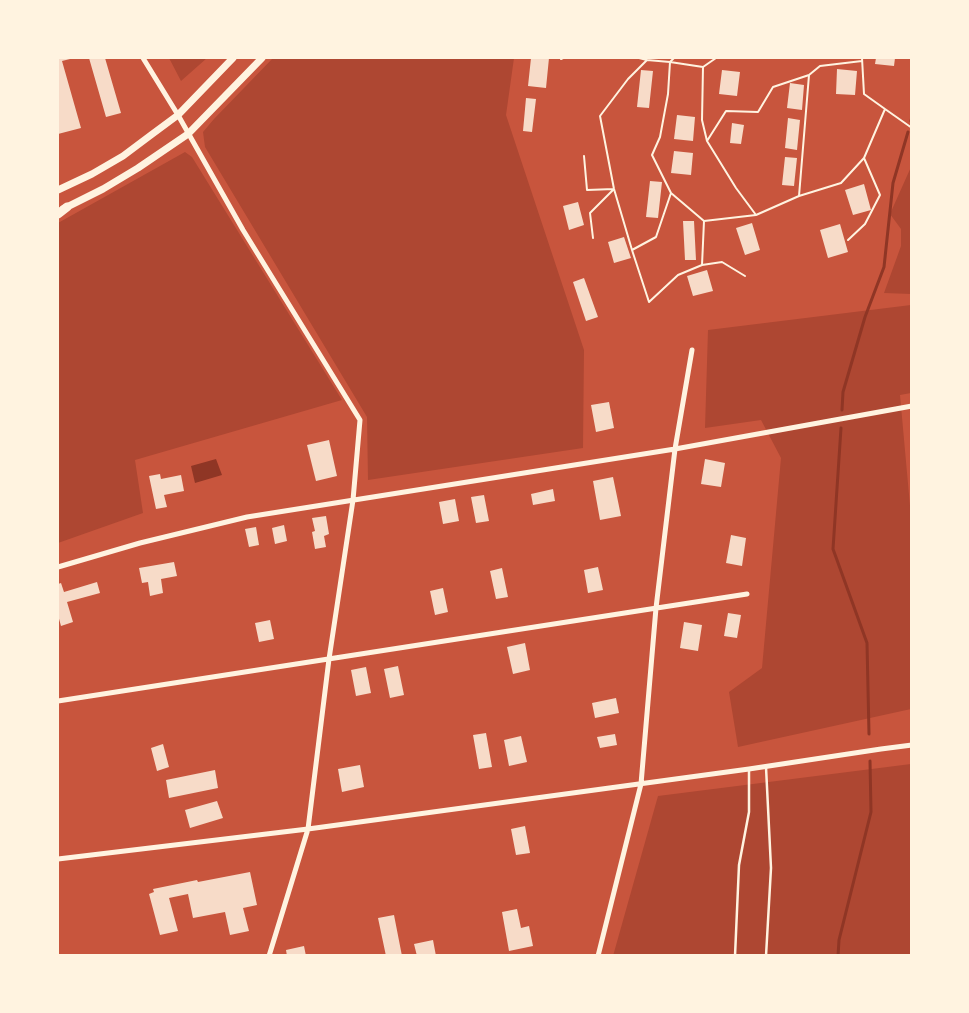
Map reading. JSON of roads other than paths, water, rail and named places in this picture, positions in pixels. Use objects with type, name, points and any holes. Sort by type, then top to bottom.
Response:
[{"type":"street","points":[[144,58],[243,230],[360,420],[353,500],[329,659],[308,828],[269,956]]},
{"type":"street","points":[[58,190],[124,156],[178,115],[233,58]]},
{"type":"street","points":[[60,210],[138,168],[188,134],[262,58]]},
{"type":"street","points":[[598,956],[641,784],[656,608],[675,449],[692,350]]},
{"type":"street","points":[[58,568],[140,543],[247,517],[675,449],[912,406]]},
{"type":"street","points":[[58,701],[747,594]]},
{"type":"street","points":[[58,859],[641,784],[912,745]]},
{"type":"lane","points":[[766,767],[771,868],[766,956]]},
{"type":"lane","points":[[735,956],[739,865],[749,812],[749,769]]},
{"type":"waterway","points":[[911,121],[912,116]]},
{"type":"waterway","points":[[842,410],[843,392],[865,317],[884,267],[893,183],[908,132]]},
{"type":"waterway","points":[[841,428],[833,549],[867,643],[869,734]]},
{"type":"waterway","points":[[838,956],[839,940],[871,812],[870,761]]}]
